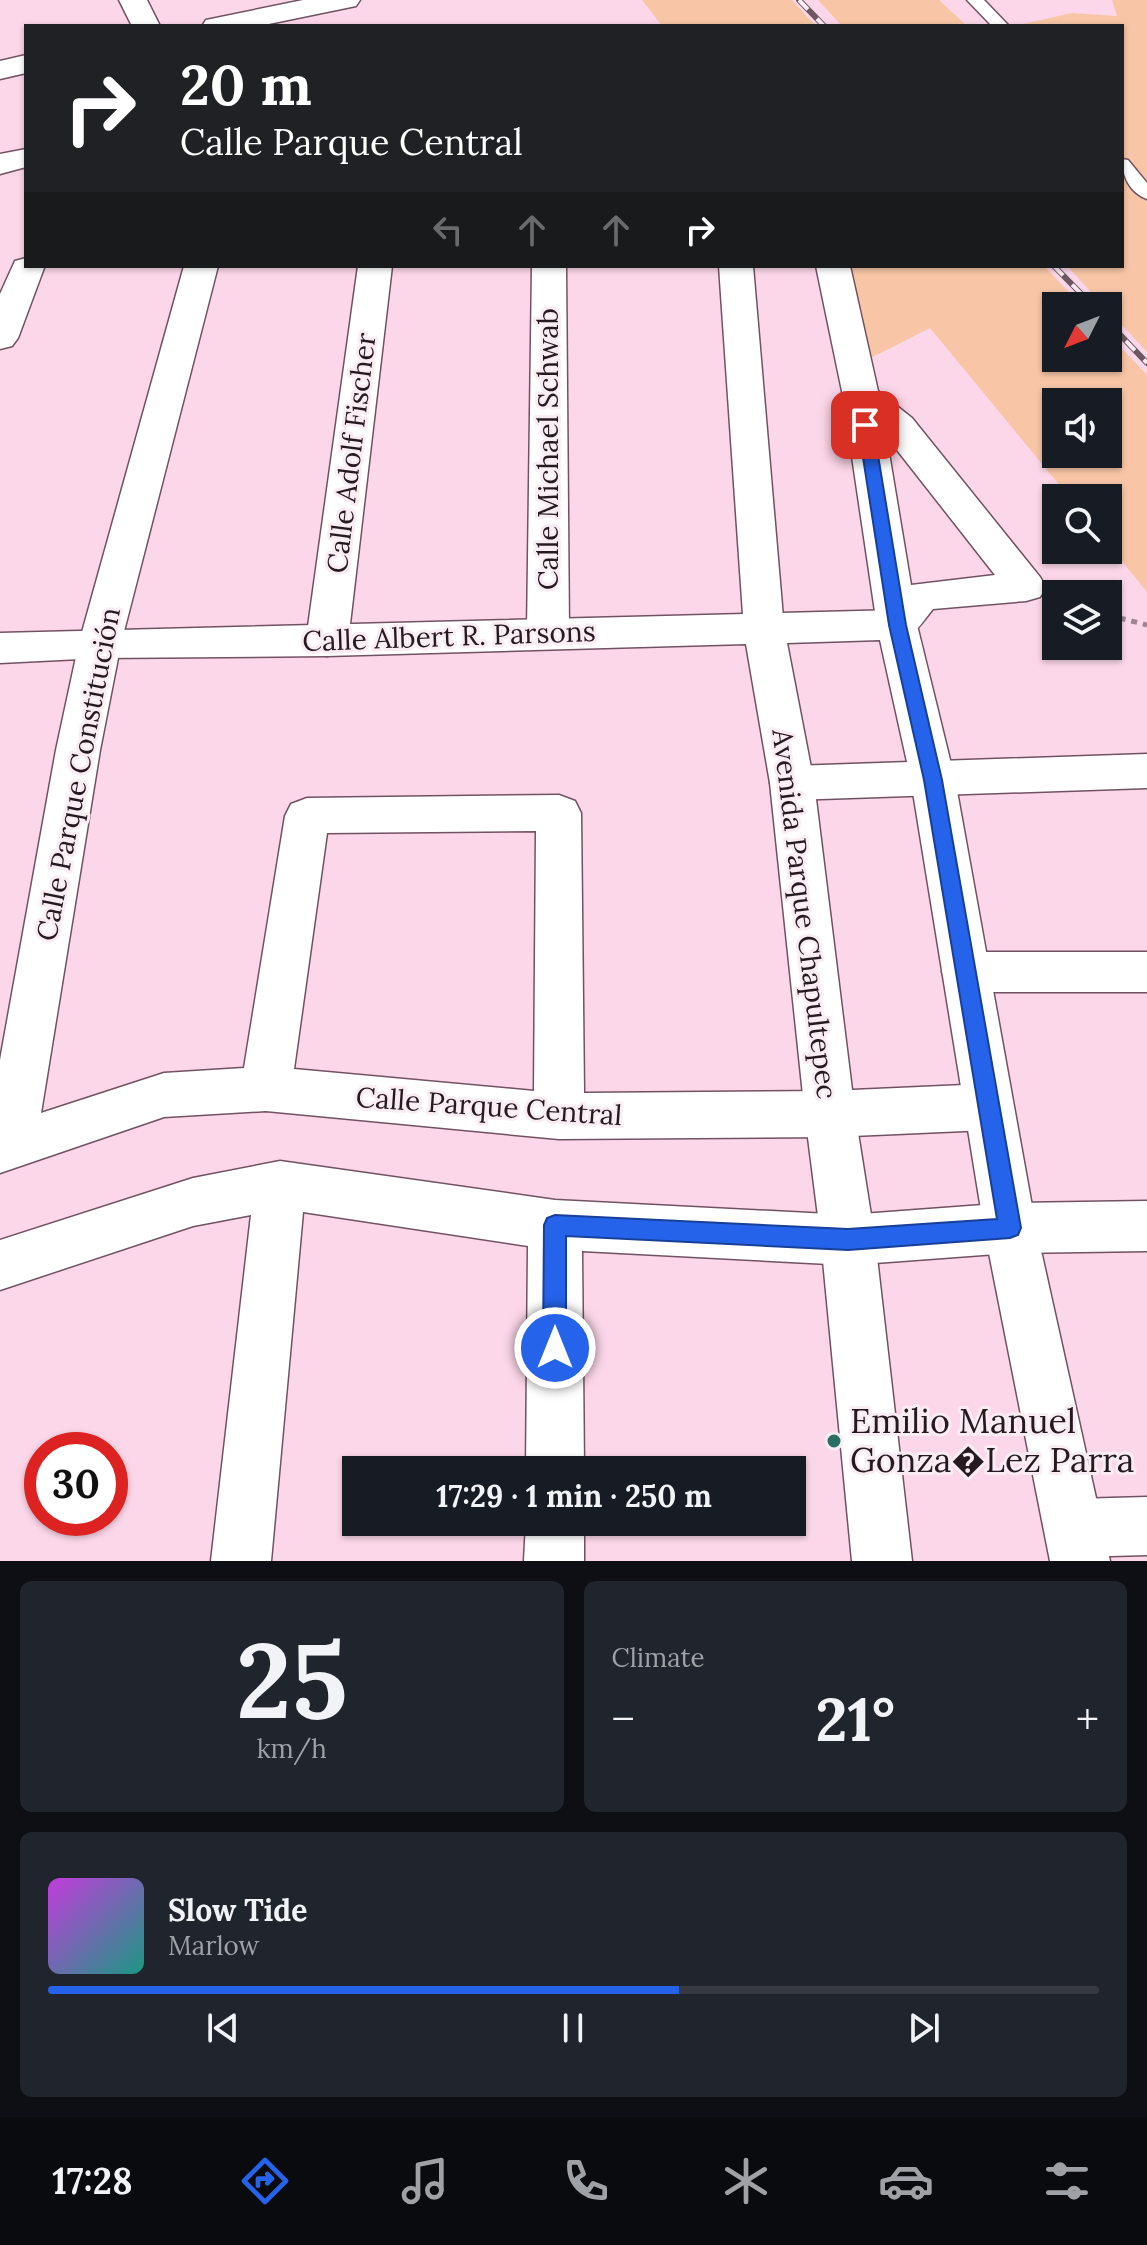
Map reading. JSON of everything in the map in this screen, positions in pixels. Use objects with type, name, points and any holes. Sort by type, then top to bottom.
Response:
[{"type":"street","points":[[133,0],[145,24]]},
{"type":"street","points":[[224,24],[305,4],[346,0]]},
{"type":"street","points":[[0,70],[24,64]]},
{"type":"street","points":[[0,164],[24,158]]},
{"type":"street","name":"Calle Parque Constitución","points":[[5,1148],[100,643],[200,268]]},
{"type":"street","name":"Calle Adolf Fischer","points":[[327,641],[375,268]]},
{"type":"street","name":"Calle Michael Schwab","points":[[548,632],[549,268]]},
{"type":"street","name":"Avenida Parque Chapultepec","points":[[736,268],[764,629],[792,783],[830,1114],[848,1240],[882,1561]]},
{"type":"street","points":[[833,268],[861,396],[897,625],[933,780],[1010,1228],[1078,1544],[1147,1526]]},
{"type":"street","points":[[0,338],[21,269]]},
{"type":"street","points":[[861,396],[899,427],[1026,587],[921,596],[897,625]]},
{"type":"street","name":"Calle Albert R. Parsons","points":[[0,648],[100,643],[327,641],[548,632],[897,625]]},
{"type":"street","points":[[792,783],[1147,771]]},
{"type":"street","points":[[266,1089],[307,816],[559,813],[559,1116]]},
{"type":"street","points":[[966,972],[1147,972]]},
{"type":"street","name":"Calle Parque Central","points":[[5,1148],[164,1095],[266,1089],[559,1116],[830,1114],[987,1107]]},
{"type":"street","points":[[0,1265],[193,1202],[280,1185],[555,1225],[848,1240],[1010,1228],[1147,1226]]},
{"type":"street","points":[[241,1561],[280,1185]]},
{"type":"street","points":[[555,1225],[555,1456]]},
{"type":"street","points":[[554,1561],[555,1536]]},
{"type":"lane","points":[[975,0],[999,24]]},
{"type":"lane","points":[[1124,166],[1147,194]]},
{"type":"path","points":[[1122,619],[1147,625]]},
{"type":"shaded area","points":[[642,0],[792,0],[814,24],[660,24]]},
{"type":"shaded area","points":[[818,0],[939,0],[965,24],[840,24]]},
{"type":"shaded area","points":[[1112,0],[1147,0],[1147,352],[1122,325],[1122,292],[1091,292],[1069,268],[1124,268],[1124,24],[1023,24],[1072,13],[1117,16]]},
{"type":"shaded area","points":[[837,268],[1046,268],[1069,292],[1042,292],[1042,372],[1122,372],[1122,349],[1147,375],[1147,592],[1122,561],[1122,484],[1058,484],[1045,468],[1122,468],[1122,388],[1042,388],[1042,464],[930,328],[855,366]]},
{"type":"railway","points":[[799,0],[822,24]]},
{"type":"railway","points":[[1056,268],[1079,292]]},
{"type":"railway","points":[[1122,337],[1147,363]]},
{"type":"place","name":"Emilio Manuel Gonza�Lez Parra","points":[[834,1441]]},
{"type":"route","points":[[555,1348],[555,1225],[848,1240],[1010,1228],[933,780],[897,625],[865,425]]}]
